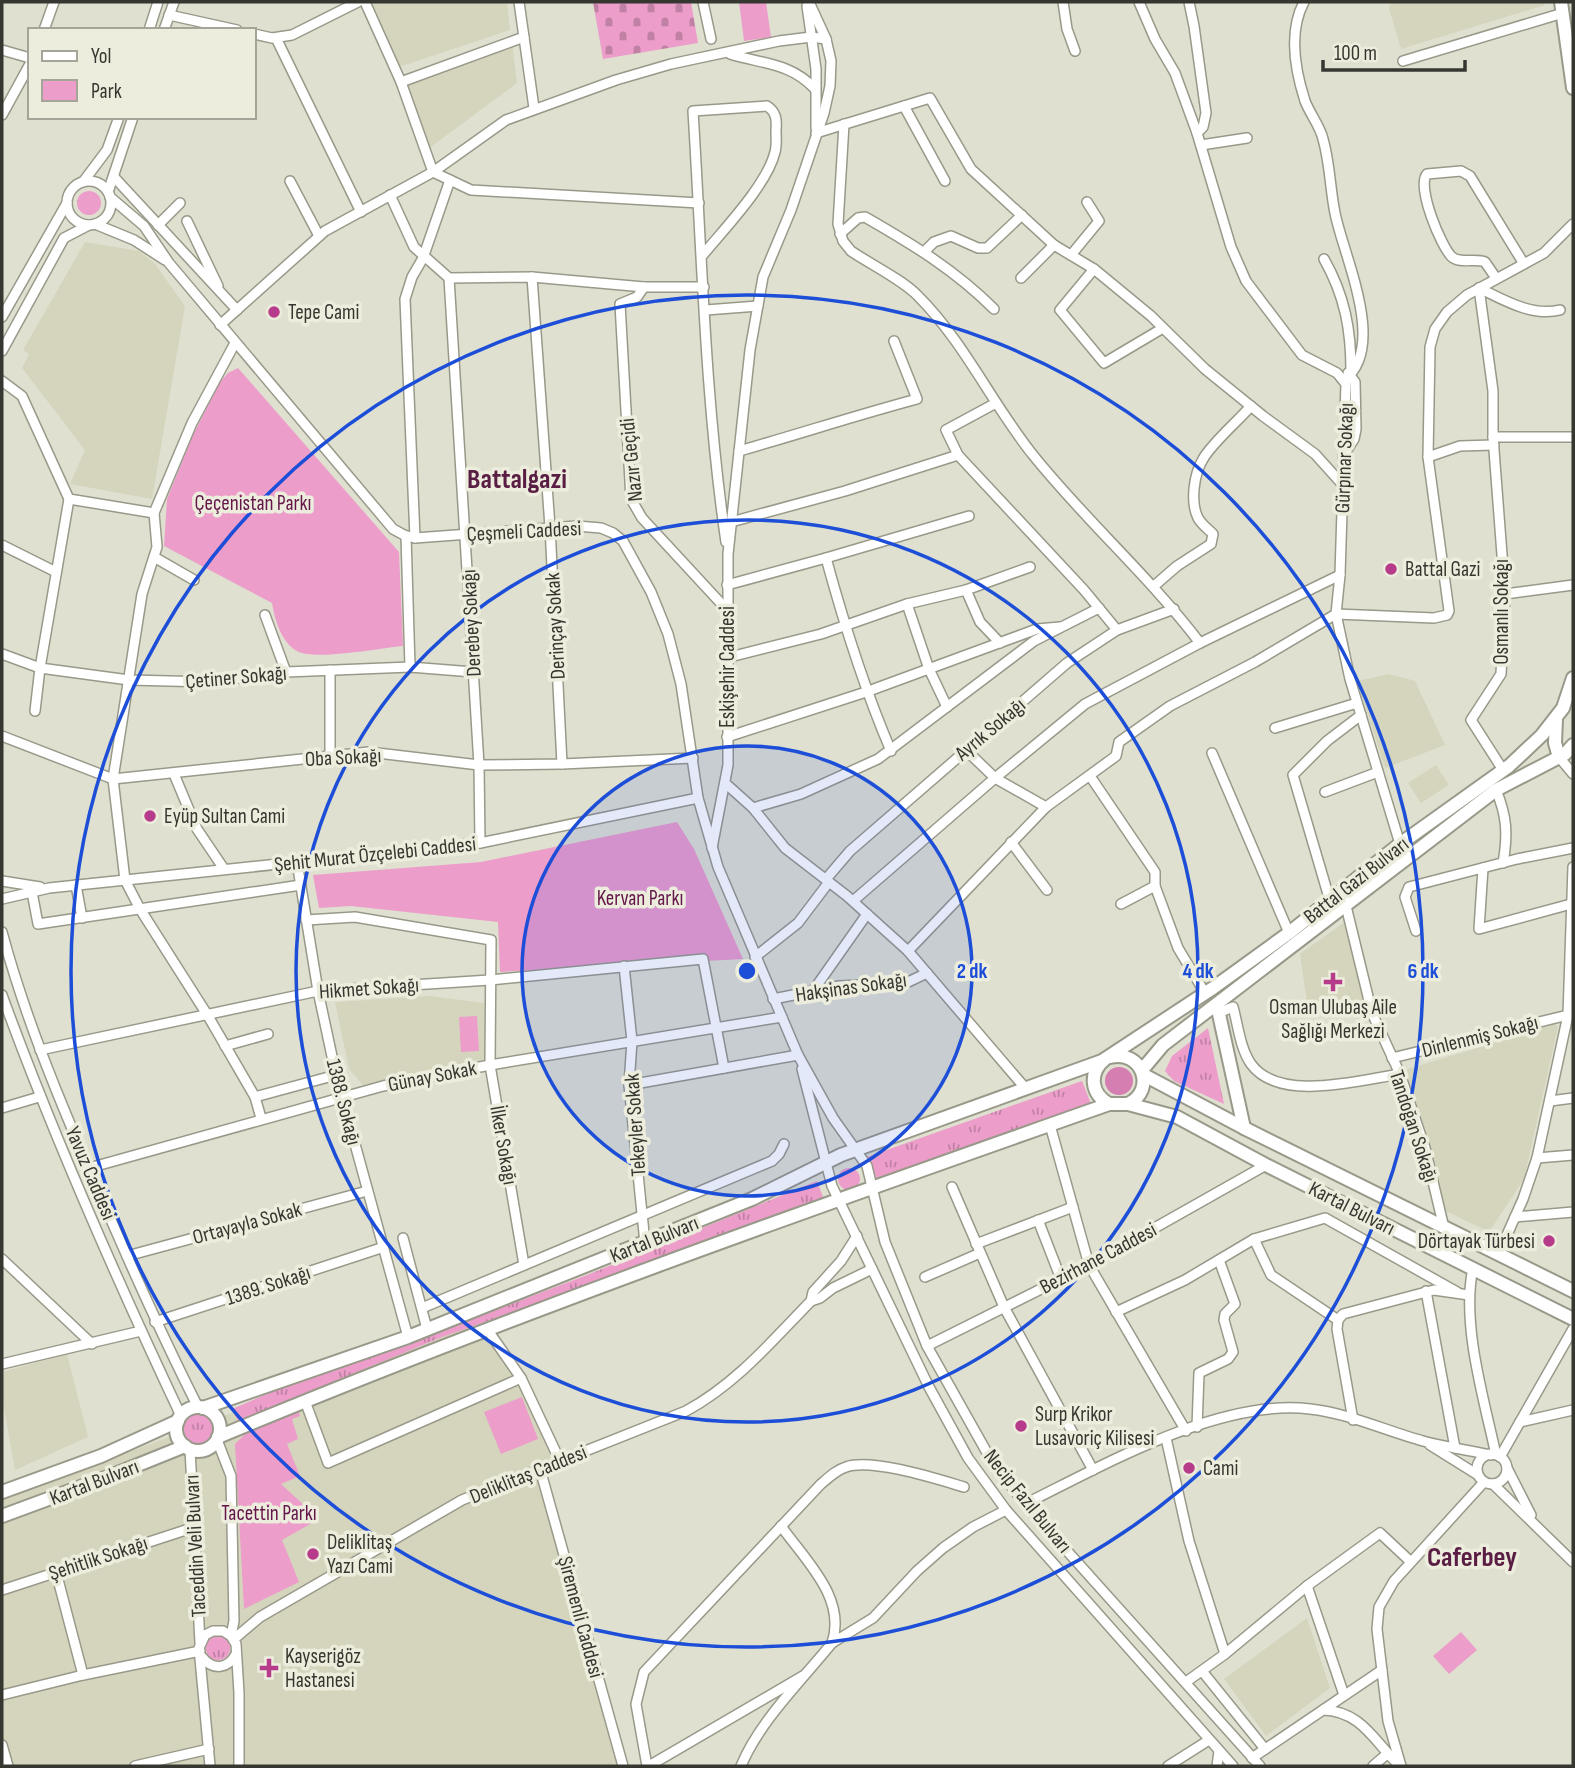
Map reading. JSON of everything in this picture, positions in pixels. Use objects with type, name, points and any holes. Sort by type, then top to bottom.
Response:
[{"type":"main road","points":[[1562,7],[1573,88]]},
{"type":"main road","name":"Battal Gazi Bulvarı","points":[[1106,1059],[1289,933],[1401,844],[1503,770],[1542,735],[1563,708],[1573,678]]},
{"type":"main road","points":[[1557,715],[1554,736],[1559,757]]},
{"type":"main road","name":"Battal Gazi Bulvarı","points":[[1143,1073],[1163,1045],[1217,1009],[1496,790],[1559,757],[1573,745]]},
{"type":"main road","points":[[1217,1009],[1244,1128]]},
{"type":"main road","points":[[1128,1057],[1138,1064],[1143,1073],[1141,1093],[1128,1104],[1110,1104],[1100,1097],[1094,1086],[1094,1074],[1106,1059],[1128,1057]]},
{"type":"main road","name":"Kartal Bulvarı","points":[[200,1408],[408,1337],[752,1199],[855,1150],[1106,1059]]},
{"type":"main road","name":"Kartal Bulvarı","points":[[1143,1073],[1244,1128],[1571,1289]]},
{"type":"main road","name":"Kartal Bulvarı","points":[[217,1438],[487,1329],[1110,1104]]},
{"type":"main road","name":"Kartal Bulvarı","points":[[1128,1104],[1178,1117],[1266,1165],[1573,1319]]},
{"type":"main road","points":[[200,1408],[211,1412],[218,1420],[217,1438],[206,1449],[187,1448],[178,1437],[179,1418],[190,1409],[200,1408]]},
{"type":"main road","name":"Kartal Bulvarı","points":[[2,1492],[101,1456],[179,1418]]},
{"type":"main road","name":"Kartal Bulvarı","points":[[2,1516],[187,1448]]},
{"type":"street","points":[[45,28],[54,2]]},
{"type":"street","points":[[150,28],[158,2]]},
{"type":"street","points":[[165,28],[174,2]]},
{"type":"street","points":[[256,34],[276,38],[292,35],[358,2]]},
{"type":"street","points":[[365,2],[401,82],[433,172],[471,190],[699,203]]},
{"type":"street","points":[[519,2],[534,108]]},
{"type":"street","points":[[703,2],[711,39]]},
{"type":"street","name":"Eskişehir Caddesi","points":[[808,2],[817,69],[816,133]]},
{"type":"street","name":"Eskişehir Caddesi","points":[[712,850],[728,765],[728,554],[750,350],[764,277],[791,210],[824,113],[830,86],[831,61],[825,39],[808,2]]},
{"type":"street","points":[[1063,2],[1074,51]]},
{"type":"street","points":[[1139,2],[1155,38],[1175,72],[1198,133],[1231,247],[1246,281],[1302,355],[1333,371],[1342,370],[1347,377]]},
{"type":"street","points":[[1189,2],[1206,113],[1206,120],[1198,133]]},
{"type":"street","points":[[1304,2],[1294,38],[1297,71],[1306,102],[1323,137],[1335,213],[1360,306],[1364,335],[1360,356],[1347,377]]},
{"type":"street","points":[[1403,61],[1562,7]]},
{"type":"street","points":[[169,15],[227,28]]},
{"type":"street","points":[[401,82],[524,37]]},
{"type":"street","points":[[220,325],[319,236],[433,172],[506,120],[534,108],[671,64],[779,41],[811,37],[825,39]]},
{"type":"street","points":[[276,38],[360,212]]},
{"type":"street","points":[[2,50],[28,57]]},
{"type":"street","points":[[728,54],[790,69],[804,77],[815,89]]},
{"type":"street","points":[[2,115],[28,68]]},
{"type":"street","points":[[816,133],[930,98],[971,169],[1055,245],[1094,269],[1163,328],[1205,369],[1315,454],[1342,484]]},
{"type":"street","points":[[702,256],[768,169],[776,149],[776,117],[770,108],[763,105],[693,111],[699,203],[702,256],[704,287],[717,482],[728,554]]},
{"type":"street","points":[[904,106],[945,181]]},
{"type":"street","points":[[3,313],[67,203],[73,187],[83,182],[107,150],[118,119]]},
{"type":"street","points":[[2,351],[65,238],[108,214],[109,194],[118,157],[132,119]]},
{"type":"street","points":[[844,124],[838,224],[840,234],[851,251],[916,294],[966,354],[996,403],[1041,464],[1154,586],[1200,643]]},
{"type":"street","points":[[1201,145],[1247,138]]},
{"type":"street","points":[[1496,278],[1485,261],[1460,260],[1451,256],[1426,201],[1423,180],[1427,174],[1461,171],[1470,176],[1524,264]]},
{"type":"street","points":[[114,177],[237,310]]},
{"type":"street","points":[[410,667],[411,537],[405,299],[412,277],[424,258],[450,180]]},
{"type":"street","points":[[290,181],[319,236]]},
{"type":"street","points":[[83,182],[100,184],[144,226],[169,263],[386,521],[393,529],[411,537]]},
{"type":"street","points":[[390,195],[414,247],[449,278],[532,277],[644,287],[704,287]]},
{"type":"street","points":[[1071,255],[1099,220],[1087,202]]},
{"type":"street","points":[[67,203],[73,218],[134,240],[169,263]]},
{"type":"street","points":[[158,225],[180,203]]},
{"type":"street","points":[[925,251],[934,242],[951,236],[978,248],[987,248],[1021,215]]},
{"type":"street","points":[[840,234],[863,216],[925,251],[970,284],[994,309]]},
{"type":"street","points":[[187,221],[222,295]]},
{"type":"street","points":[[908,951],[1046,807],[1116,757],[1119,742],[1157,715],[1336,614],[1434,618],[1444,617],[1448,613],[1429,457],[1430,347],[1435,329],[1447,313],[1479,288],[1551,248],[1573,224]]},
{"type":"street","points":[[1021,278],[1055,245]]},
{"type":"street","points":[[1325,259],[1347,313],[1351,344],[1347,377]]},
{"type":"street","points":[[1094,269],[1060,310],[1104,363],[1163,328]]},
{"type":"street","name":"Derinçay Sokak","points":[[532,277],[550,527],[562,764]]},
{"type":"street","name":"Derebey Sokağı","points":[[449,278],[474,672],[480,843]]},
{"type":"street","name":"Nazır Geçidi","points":[[644,287],[640,295],[620,304],[631,499],[642,518],[728,611]]},
{"type":"street","points":[[1479,288],[1535,312],[1560,310]]},
{"type":"street","name":"Osmanlı Sokağı","points":[[1479,288],[1493,391],[1505,594],[1501,674],[1471,720],[1503,770]]},
{"type":"street","points":[[706,310],[758,306]]},
{"type":"street","points":[[740,451],[856,415],[917,400],[894,341]]},
{"type":"street","points":[[235,343],[192,423],[154,513],[157,547],[142,594],[113,779],[125,880],[255,1097],[261,1118]]},
{"type":"street","name":"Gürpınar Sokağı","points":[[1347,377],[1355,382],[1356,429],[1354,439],[1343,456],[1340,575],[1336,614],[1357,703],[1401,844]]},
{"type":"street","points":[[2,380],[22,396],[69,499],[35,711]]},
{"type":"street","points":[[996,403],[946,430],[958,455],[1117,630]]},
{"type":"street","points":[[1154,586],[1177,566],[1211,544],[1213,534],[1196,512],[1194,502],[1197,475],[1203,458],[1251,407]]},
{"type":"street","points":[[1429,457],[1460,446],[1494,441],[1573,437]]},
{"type":"street","points":[[731,522],[845,491],[958,455]]},
{"type":"street","points":[[69,499],[154,513]]},
{"type":"street","points":[[727,585],[969,516]]},
{"type":"street","name":"Çeşmeli Caddesi","points":[[411,537],[550,527],[601,528],[613,533],[631,552],[668,634],[681,684],[698,798],[712,850],[798,1055],[833,1118],[867,1166],[873,1188]]},
{"type":"street","points":[[2,545],[56,572]]},
{"type":"street","points":[[154,557],[194,580]]},
{"type":"street","points":[[826,558],[866,692],[891,751]]},
{"type":"street","points":[[726,659],[807,638],[907,604],[966,590],[1030,568]]},
{"type":"street","points":[[853,901],[1085,704],[1200,643],[1340,575]]},
{"type":"street","points":[[1505,594],[1573,584]]},
{"type":"street","points":[[966,590],[980,622],[1000,643]]},
{"type":"street","points":[[907,604],[929,669],[947,707]]},
{"type":"street","points":[[753,808],[801,794],[891,751],[1034,641],[1099,608]]},
{"type":"street","name":"Ayrık Sokağı","points":[[755,957],[799,923],[850,851],[1067,663],[1117,630],[1174,609]]},
{"type":"street","points":[[265,615],[286,672]]},
{"type":"street","points":[[727,737],[866,692],[1044,627],[1060,627]]},
{"type":"street","name":"Çetiner Sokağı","points":[[2,654],[40,668],[129,681],[209,682],[286,672],[410,667],[474,672]]},
{"type":"street","points":[[330,670],[330,756]]},
{"type":"street","points":[[1275,728],[1357,703]]},
{"type":"street","points":[[1330,901],[1293,775],[1327,741],[1361,715]]},
{"type":"street","name":"Oba Sokağı","points":[[2,736],[113,779],[369,752],[479,765],[693,758]]},
{"type":"street","points":[[966,750],[995,778],[1046,807]]},
{"type":"street","points":[[1212,752],[1289,933]]},
{"type":"street","points":[[1559,757],[1573,774]]},
{"type":"street","points":[[1325,792],[1378,772]]},
{"type":"street","points":[[174,774],[197,829],[223,869]]},
{"type":"street","points":[[1090,776],[1155,872],[1155,886],[1178,948],[1205,993]]},
{"type":"street","points":[[725,783],[753,808],[785,848],[853,901],[908,951],[1026,1089]]},
{"type":"street","points":[[1496,790],[1506,813],[1508,838],[1503,863]]},
{"type":"street","name":"Şehit Murat Özçelebi Caddesi","points":[[2,899],[49,888],[480,843],[698,798]]},
{"type":"street","points":[[1011,842],[1047,890]]},
{"type":"street","points":[[1416,930],[1405,897],[1409,887],[1573,848]]},
{"type":"street","name":"1388. Sokağı","points":[[297,862],[318,991],[336,1075],[381,1248],[408,1337]]},
{"type":"street","points":[[1498,1255],[1537,1158],[1570,1010],[1573,867]]},
{"type":"street","points":[[1483,868],[1479,929],[1572,904]]},
{"type":"street","name":"Şehit Murat Özçelebi Caddesi","points":[[2,881],[49,888]]},
{"type":"street","points":[[76,885],[82,918]]},
{"type":"street","points":[[32,892],[38,924],[301,885]]},
{"type":"street","points":[[1121,904],[1155,886]]},
{"type":"street","name":"Tandoğan Sokağı","points":[[1346,906],[1372,1013],[1399,1074],[1424,1148],[1444,1228]]},
{"type":"street","points":[[813,991],[867,914]]},
{"type":"street","name":"İlker Sokağı","points":[[306,920],[355,917],[491,940],[490,1065],[524,1265]]},
{"type":"street","name":"Yavuz Caddesi","points":[[2,932],[40,1050],[89,1168],[155,1322],[200,1408]]},
{"type":"street","name":"Hikmet Sokağı","points":[[40,1050],[318,991],[490,980],[703,959],[715,1028]]},
{"type":"street","name":"Tekeyler Sokak","points":[[624,965],[632,1041],[629,1085],[645,1243]]},
{"type":"street","name":"Hakşinas Sokağı","points":[[774,999],[839,986],[905,984],[927,973]]},
{"type":"street","name":"Yavuz Caddesi","points":[[2,995],[39,1097],[179,1418]]},
{"type":"street","points":[[1217,1009],[1233,1007],[1245,1055],[1266,1078],[1311,1086],[1399,1074]]},
{"type":"street","name":"Dinlenmiş Sokağı","points":[[1392,1058],[1570,1010]]},
{"type":"street","name":"Günay Sokak","points":[[89,1168],[341,1096],[490,1065],[782,1017]]},
{"type":"street","points":[[715,1028],[724,1068]]},
{"type":"street","points":[[225,1046],[268,1034]]},
{"type":"street","points":[[1562,1047],[1573,1046]]},
{"type":"street","points":[[629,1085],[798,1055]]},
{"type":"street","name":"Çeşmeli Caddesi","points":[[798,1055],[825,1162],[832,1186],[840,1200]]},
{"type":"street","points":[[255,1097],[336,1075]]},
{"type":"street","points":[[2,1108],[39,1097]]},
{"type":"street","points":[[1550,1101],[1573,1098]]},
{"type":"street","points":[[1050,1125],[1089,1265],[1185,1431]]},
{"type":"street","points":[[422,1308],[772,1161],[784,1144]]},
{"type":"street","points":[[1537,1158],[1573,1155]]},
{"type":"street","name":"Bezirhane Caddesi","points":[[928,1346],[1089,1265],[1266,1165]]},
{"type":"street","points":[[952,1187],[1004,1307],[1093,1470]]},
{"type":"street","name":"Necip Fazıl Bulvarı","points":[[873,1188],[885,1242],[928,1346],[990,1458],[1025,1504],[1260,1766]]},
{"type":"street","name":"Ortayayla Sokak","points":[[127,1256],[367,1191]]},
{"type":"street","name":"Necip Fazıl Bulvarı","points":[[840,1200],[929,1387],[968,1458],[1006,1510],[1233,1766]]},
{"type":"street","points":[[925,1277],[1038,1220],[1073,1207]]},
{"type":"street","points":[[1515,1217],[1573,1212]]},
{"type":"street","points":[[1116,1312],[1185,1280],[1254,1239],[1325,1218],[1457,1292]]},
{"type":"street","points":[[1038,1220],[1061,1279]]},
{"type":"street","name":"Deliklitaş Caddesi","points":[[811,1301],[813,1292],[841,1261],[857,1236]]},
{"type":"street","points":[[403,1238],[427,1329]]},
{"type":"street","points":[[1254,1239],[1271,1275],[1338,1320]]},
{"type":"street","name":"1389. Sokağı","points":[[155,1322],[381,1248]]},
{"type":"street","points":[[2,1259],[93,1344]]},
{"type":"street","points":[[1197,1427],[1199,1373],[1228,1359],[1233,1352],[1224,1320],[1225,1314],[1235,1304],[1219,1260]]},
{"type":"street","points":[[1473,1268],[1469,1294],[1470,1328],[1495,1456]]},
{"type":"street","name":"Deliklitaş Caddesi","points":[[233,1638],[260,1617],[476,1493],[686,1411],[712,1396],[742,1372],[811,1301],[872,1269]]},
{"type":"street","points":[[1353,1420],[1337,1333],[1338,1320],[1346,1312],[1426,1291],[1469,1294]]},
{"type":"street","points":[[1426,1291],[1455,1448]]},
{"type":"street","points":[[487,1329],[522,1378],[561,1461]]},
{"type":"street","points":[[1485,1480],[1479,1462],[1495,1456],[1520,1422],[1573,1329]]},
{"type":"street","points":[[2,1364],[141,1331]]},
{"type":"street","points":[[305,1401],[328,1463],[522,1378]]},
{"type":"street","points":[[1025,1504],[1093,1470],[1185,1431],[1240,1415],[1287,1408],[1325,1411],[1426,1442],[1495,1456],[1507,1468],[1535,1523]]},
{"type":"street","points":[[1520,1422],[1573,1409]]},
{"type":"street","name":"Taceddin Veli Bulvarı","points":[[217,1438],[231,1476],[233,1638]]},
{"type":"street","points":[[1166,1438],[1189,1541],[1226,1654]]},
{"type":"street","points":[[1426,1442],[1485,1480],[1569,1551],[1573,1562]]},
{"type":"street","name":"Taceddin Veli Bulvarı","points":[[187,1448],[195,1527],[200,1651],[210,1766]]},
{"type":"street","points":[[807,1673],[648,1766],[636,1704],[643,1672],[820,1485],[847,1466],[863,1464],[964,1487]]},
{"type":"street","points":[[1485,1480],[1502,1481],[1507,1468]]},
{"type":"street","name":"Şiremenli Caddesi","points":[[540,1469],[622,1766]]},
{"type":"street","points":[[1401,1766],[1390,1728],[1382,1670],[1377,1629],[1380,1607],[1389,1587],[1485,1480]]},
{"type":"street","points":[[740,1766],[761,1730],[832,1643],[873,1618],[917,1571],[943,1548],[973,1527],[1006,1510]]},
{"type":"street","points":[[781,1526],[830,1596],[836,1620],[832,1643]]},
{"type":"street","name":"Şehitlik Sokağı","points":[[2,1590],[195,1527]]},
{"type":"street","points":[[1186,1682],[1226,1654],[1307,1586],[1380,1533],[1411,1562]]},
{"type":"street","points":[[56,1572],[83,1675]]},
{"type":"street","points":[[1307,1586],[1344,1695]]},
{"type":"street","points":[[236,1654],[227,1665],[218,1667],[208,1664],[200,1651],[205,1635],[213,1631],[223,1631],[233,1638],[236,1654],[239,1693],[239,1766]]},
{"type":"street","points":[[2,1695],[200,1651]]},
{"type":"street","points":[[1252,1758],[1382,1670]]},
{"type":"street","points":[[1202,1671],[1265,1749]]},
{"type":"street","points":[[1323,1710],[1339,1712],[1357,1720],[1401,1766]]},
{"type":"street","points":[[1168,1766],[1209,1740]]},
{"type":"street","points":[[2,1745],[8,1766]]},
{"type":"street","points":[[135,1766],[209,1749]]},
{"type":"street","points":[[1217,1766],[1219,1751]]},
{"type":"street","points":[[1373,1766],[1387,1754]]},
{"type":"shaded area","points":[[365,2],[507,2],[510,30],[396,68]]},
{"type":"shaded area","points":[[1391,2],[1544,2],[1545,5],[1401,49],[1389,8]]},
{"type":"shaded area","points":[[512,42],[517,83],[428,149],[402,81]]},
{"type":"shaded area","points":[[85,242],[139,251],[155,264],[185,306],[152,499],[70,484],[85,450],[22,368],[29,354],[23,350]]},
{"type":"shaded area","points":[[1389,674],[1415,681],[1445,745],[1385,768],[1357,681]]},
{"type":"shaded area","points":[[1436,765],[1449,785],[1421,803],[1408,783]]},
{"type":"shaded area","name":"Osman Ulubaş Aile Sağlığı Merkezi","points":[[1346,921],[1367,1004],[1308,1010],[1300,954]]},
{"type":"shaded area","points":[[430,996],[484,1003],[486,1059],[363,1085],[349,1069],[335,1002]]},
{"type":"shaded area","points":[[1555,1024],[1558,1027],[1524,1179],[1489,1232],[1444,1210],[1406,1073],[1408,1069]]},
{"type":"shaded area","points":[[1119,1067],[1129,1071],[1133,1081],[1129,1091],[1119,1095],[1109,1091],[1105,1081],[1109,1071]]},
{"type":"shaded area","points":[[483,1313],[530,1388],[562,1472],[544,1478],[625,1766],[2,1766],[2,1499],[196,1427]]},
{"type":"shaded area","points":[[67,1354],[88,1437],[15,1470],[2,1397],[2,1372]]},
{"type":"shaded area","points":[[1307,1618],[1330,1688],[1266,1736],[1224,1679]]},
{"type":"green space","points":[[593,2],[691,2],[698,43],[603,59]]},
{"type":"green space","points":[[739,2],[766,2],[771,37],[744,41]]},
{"type":"green space","points":[[89,191],[98,194],[101,203],[98,212],[89,215],[80,212],[77,203],[80,194]]},
{"type":"green space","name":"Çeçenistan Parkı","points":[[238,368],[399,552],[403,646],[318,655],[297,651],[283,636],[272,603],[164,546],[167,499],[193,435],[220,382],[228,373]]},
{"type":"green space","name":"Kervan Parkı","points":[[677,822],[694,849],[743,959],[500,972],[498,922],[351,906],[319,908],[313,875],[481,862]]},
{"type":"green space","points":[[477,1016],[479,1051],[461,1052],[459,1017]]},
{"type":"green space","points":[[1208,1028],[1224,1104],[1174,1081],[1165,1071],[1172,1056]]},
{"type":"green space","points":[[1082,1081],[1091,1104],[878,1181],[867,1157]]},
{"type":"green space","points":[[849,1168],[857,1171],[860,1179],[857,1187],[849,1190],[841,1187],[838,1179],[841,1171]]},
{"type":"green space","points":[[817,1181],[825,1202],[442,1337],[238,1421],[232,1409],[323,1370],[441,1331],[587,1275]]},
{"type":"green space","points":[[522,1397],[538,1439],[501,1454],[484,1412]]},
{"type":"green space","name":"Tacettin Parkı","points":[[297,1407],[300,1416],[292,1419],[298,1439],[287,1444],[300,1476],[281,1484],[319,1519],[282,1540],[299,1582],[244,1609],[235,1444],[246,1433]]},
{"type":"green space","points":[[198,1414],[209,1418],[213,1429],[209,1440],[198,1444],[187,1440],[183,1429],[187,1418]]},
{"type":"green space","points":[[1461,1632],[1477,1650],[1449,1674],[1433,1656]]},
{"type":"green space","points":[[218,1636],[227,1639],[230,1648],[227,1657],[218,1660],[209,1657],[206,1648],[209,1639]]},
{"type":"place","name":"Tepe Cami","points":[[274,312]]},
{"type":"place","name":"Battal Gazi","points":[[1391,569]]},
{"type":"place","name":"Eyüp Sultan Cami","points":[[150,816]]},
{"type":"place","name":"Osman Ulubaş Aile Sağlığı Merkezi","points":[[1333,982]]},
{"type":"place","name":"Dörtayak Türbesi","points":[[1549,1241]]},
{"type":"place","name":"Surp Krikor Lusavoriç Kilisesi","points":[[1021,1426]]},
{"type":"place","name":"Cami","points":[[1189,1468]]},
{"type":"place","name":"Deliklitaş Yazı Cami","points":[[313,1554]]},
{"type":"place","name":"Kayserigöz Hastanesi","points":[[269,1668]]},
{"type":"district","name":"Battalgazi","points":[[517,478]]},
{"type":"district","name":"Caferbey","points":[[1472,1556]]}]
